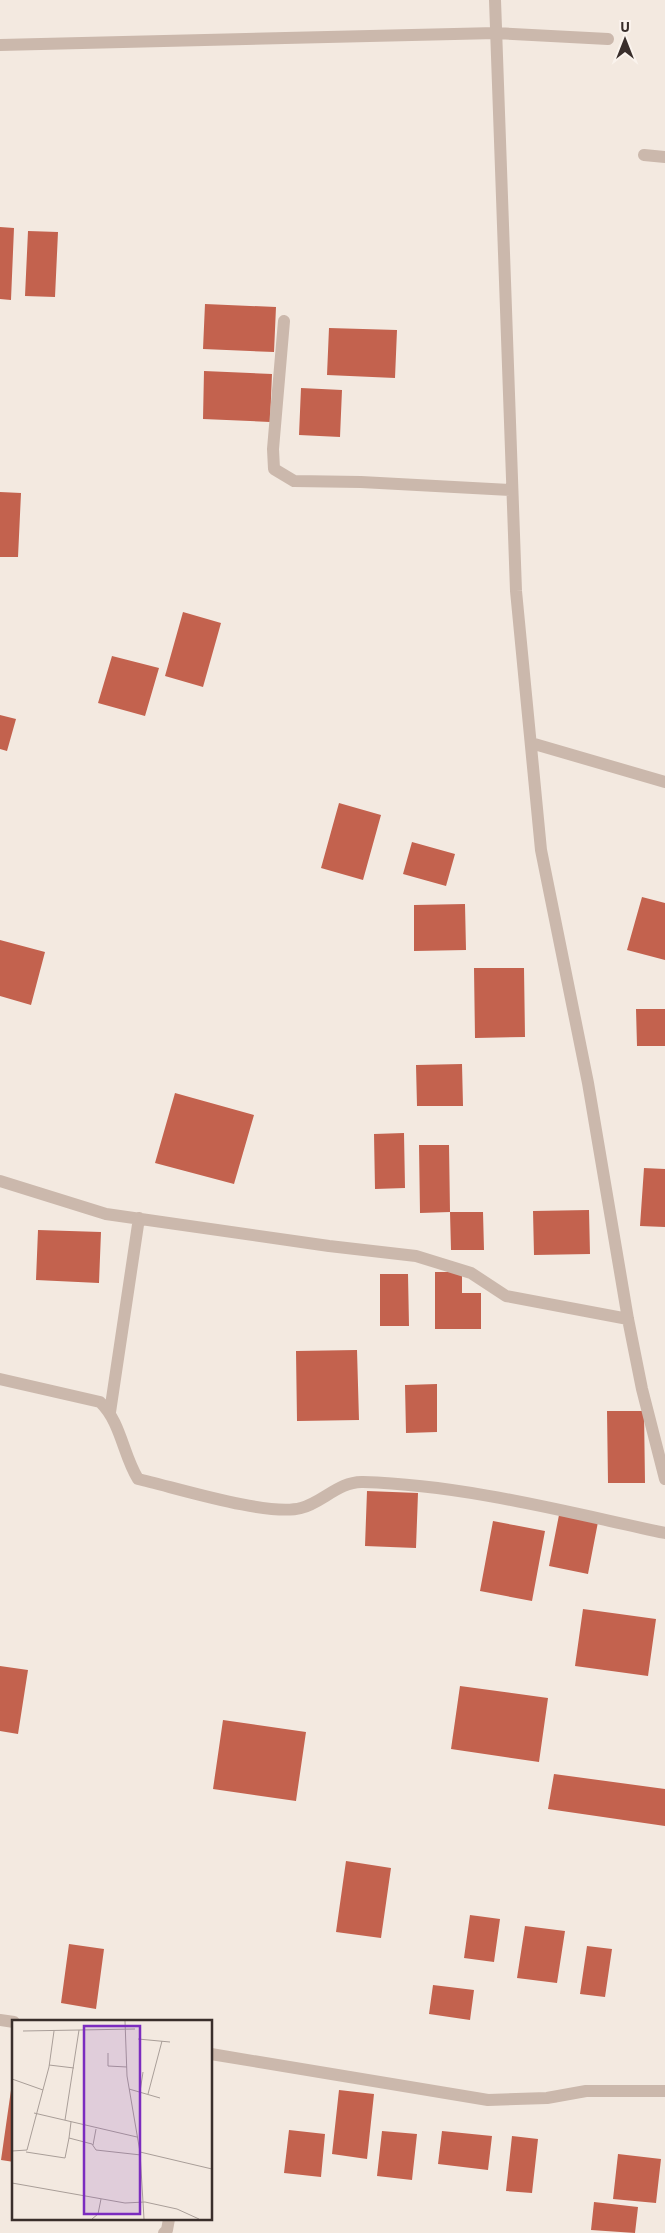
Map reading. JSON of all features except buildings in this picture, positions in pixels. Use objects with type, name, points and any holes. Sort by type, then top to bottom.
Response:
[{"type":"street","points":[[495,0],[516,591],[541,850],[588,1083],[628,1319],[642,1389],[665,1480]]},
{"type":"street","points":[[0,45],[496,33],[608,40]]},
{"type":"street","points":[[644,155],[665,157]]},
{"type":"street","points":[[284,321],[273,449],[274,469],[282,475],[294,481],[361,482],[512,490]]},
{"type":"street","points":[[530,743],[665,780]]},
{"type":"street","points":[[0,1182],[106,1214],[328,1246],[416,1256],[471,1273],[506,1296],[628,1319]]},
{"type":"street","points":[[110,1412],[139,1218]]},
{"type":"street","points":[[0,1379],[100,1402],[110,1412],[131,1468],[138,1479],[262,1508],[301,1508],[336,1489],[361,1482],[478,1493],[665,1533]]},
{"type":"street","points":[[212,2054],[488,2100],[547,2098],[586,2091],[665,2091]]}]
